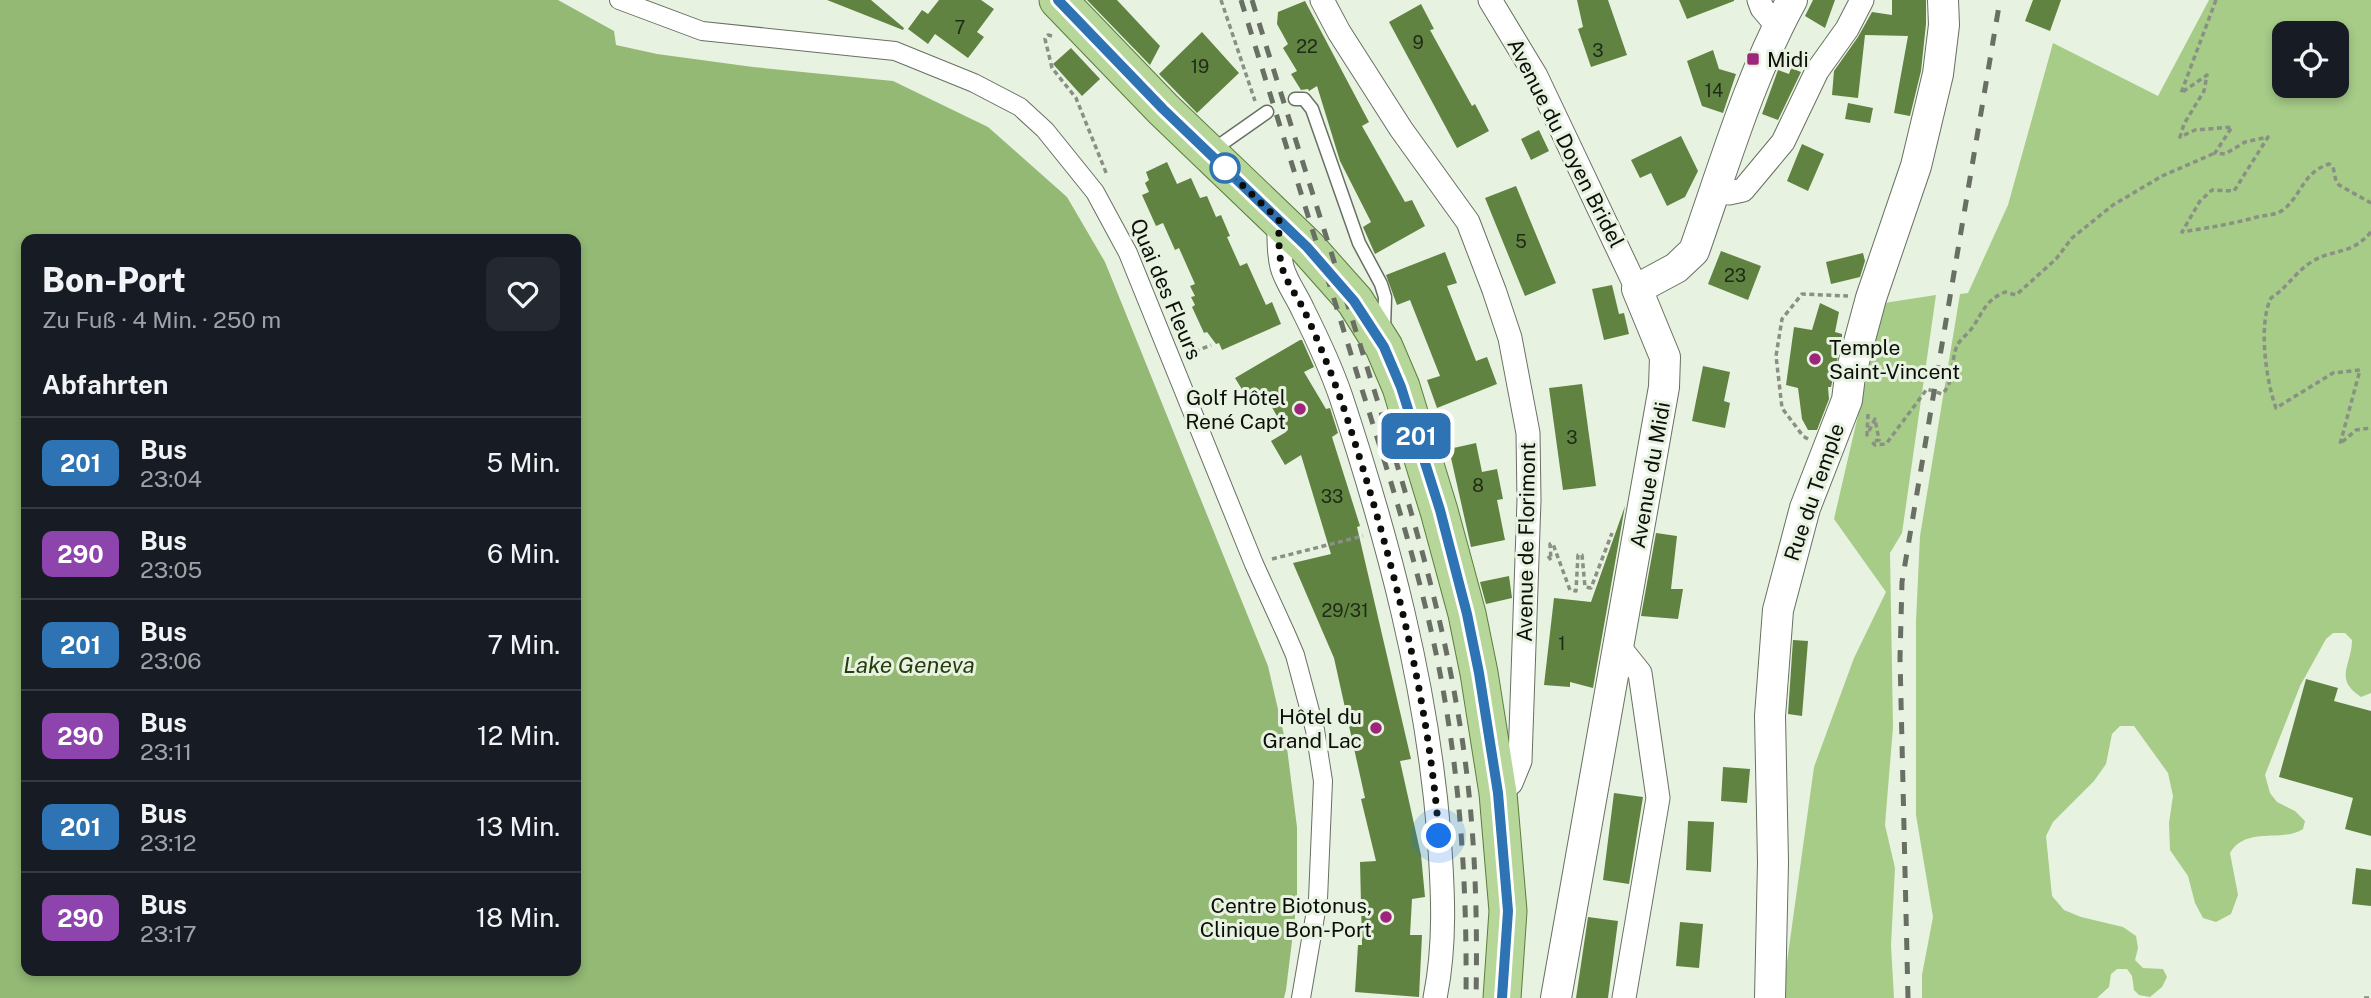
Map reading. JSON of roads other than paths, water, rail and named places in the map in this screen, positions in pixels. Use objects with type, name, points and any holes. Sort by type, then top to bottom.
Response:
[{"type":"main road","points":[[1058,0],[1125,71],[1279,220],[1354,301],[1384,347],[1401,387],[1452,554],[1479,673],[1498,793],[1508,911],[1502,998]]},
{"type":"street","name":"Quai des Fleurs","points":[[619,0],[702,31],[895,51],[974,83],[1020,107],[1045,130],[1105,206],[1128,253],[1254,564],[1295,656],[1315,730],[1324,780],[1318,899],[1301,998]]},
{"type":"street","name":"Avenue de Florimont","points":[[1322,0],[1339,32],[1401,129],[1468,222],[1494,290],[1513,351],[1528,433],[1528,529],[1520,761],[1511,783],[1498,793]]},
{"type":"street","name":"Avenue du Doyen Bridel","points":[[1490,0],[1536,76],[1637,289]]},
{"type":"street","points":[[1759,0],[1762,8],[1778,27]]},
{"type":"street","points":[[1637,289],[1676,268],[1694,251],[1714,191],[1778,27],[1793,0]]},
{"type":"street","points":[[1714,191],[1732,193],[1743,190],[1783,142],[1817,71],[1847,29],[1862,0]]},
{"type":"street","name":"Rue du Temple","points":[[1770,998],[1773,862],[1770,716],[1776,624],[1805,508],[1847,400],[1850,376],[1871,298],[1916,166],[1942,51],[1943,0]]},
{"type":"street","points":[[1279,220],[1278,247],[1283,270],[1339,393],[1382,531],[1408,630],[1435,788],[1444,928],[1435,998]]},
{"type":"street","name":"Avenue du Midi","points":[[1556,998],[1658,433],[1665,376],[1666,364],[1662,349],[1637,289]]},
{"type":"street","points":[[1620,648],[1640,673],[1658,799],[1624,998]]},
{"type":"lane","points":[[1295,99],[1304,99],[1312,109],[1359,243],[1381,284],[1385,297],[1384,347]]},
{"type":"lane","points":[[1209,153],[1263,114]]},
{"type":"water","name":"Lake Geneva","points":[[0,0],[558,0],[614,31],[616,45],[657,54],[753,67],[893,81],[988,127],[1067,197],[1105,262],[1268,666],[1287,748],[1297,827],[1297,900],[1284,998],[0,998]]},
{"type":"railway","points":[[1241,0],[1397,502],[1430,624],[1446,707],[1460,816],[1466,925],[1466,998]]},
{"type":"railway","points":[[1252,0],[1396,460],[1439,620],[1462,739],[1471,813],[1476,998]]},
{"type":"railway","points":[[1908,998],[1900,658],[1902,582],[2000,0]]},
{"type":"place","name":"Midi","points":[[1753,59]]},
{"type":"place","name":"Temple Saint-Vincent","points":[[1815,359]]},
{"type":"place","name":"Golf Hôtel René Capt","points":[[1300,409]]},
{"type":"place","name":"Hôtel du Grand Lac","points":[[1376,728]]},
{"type":"place","name":"Centre Biotonus, Clinique Bon-Port","points":[[1386,917]]}]
